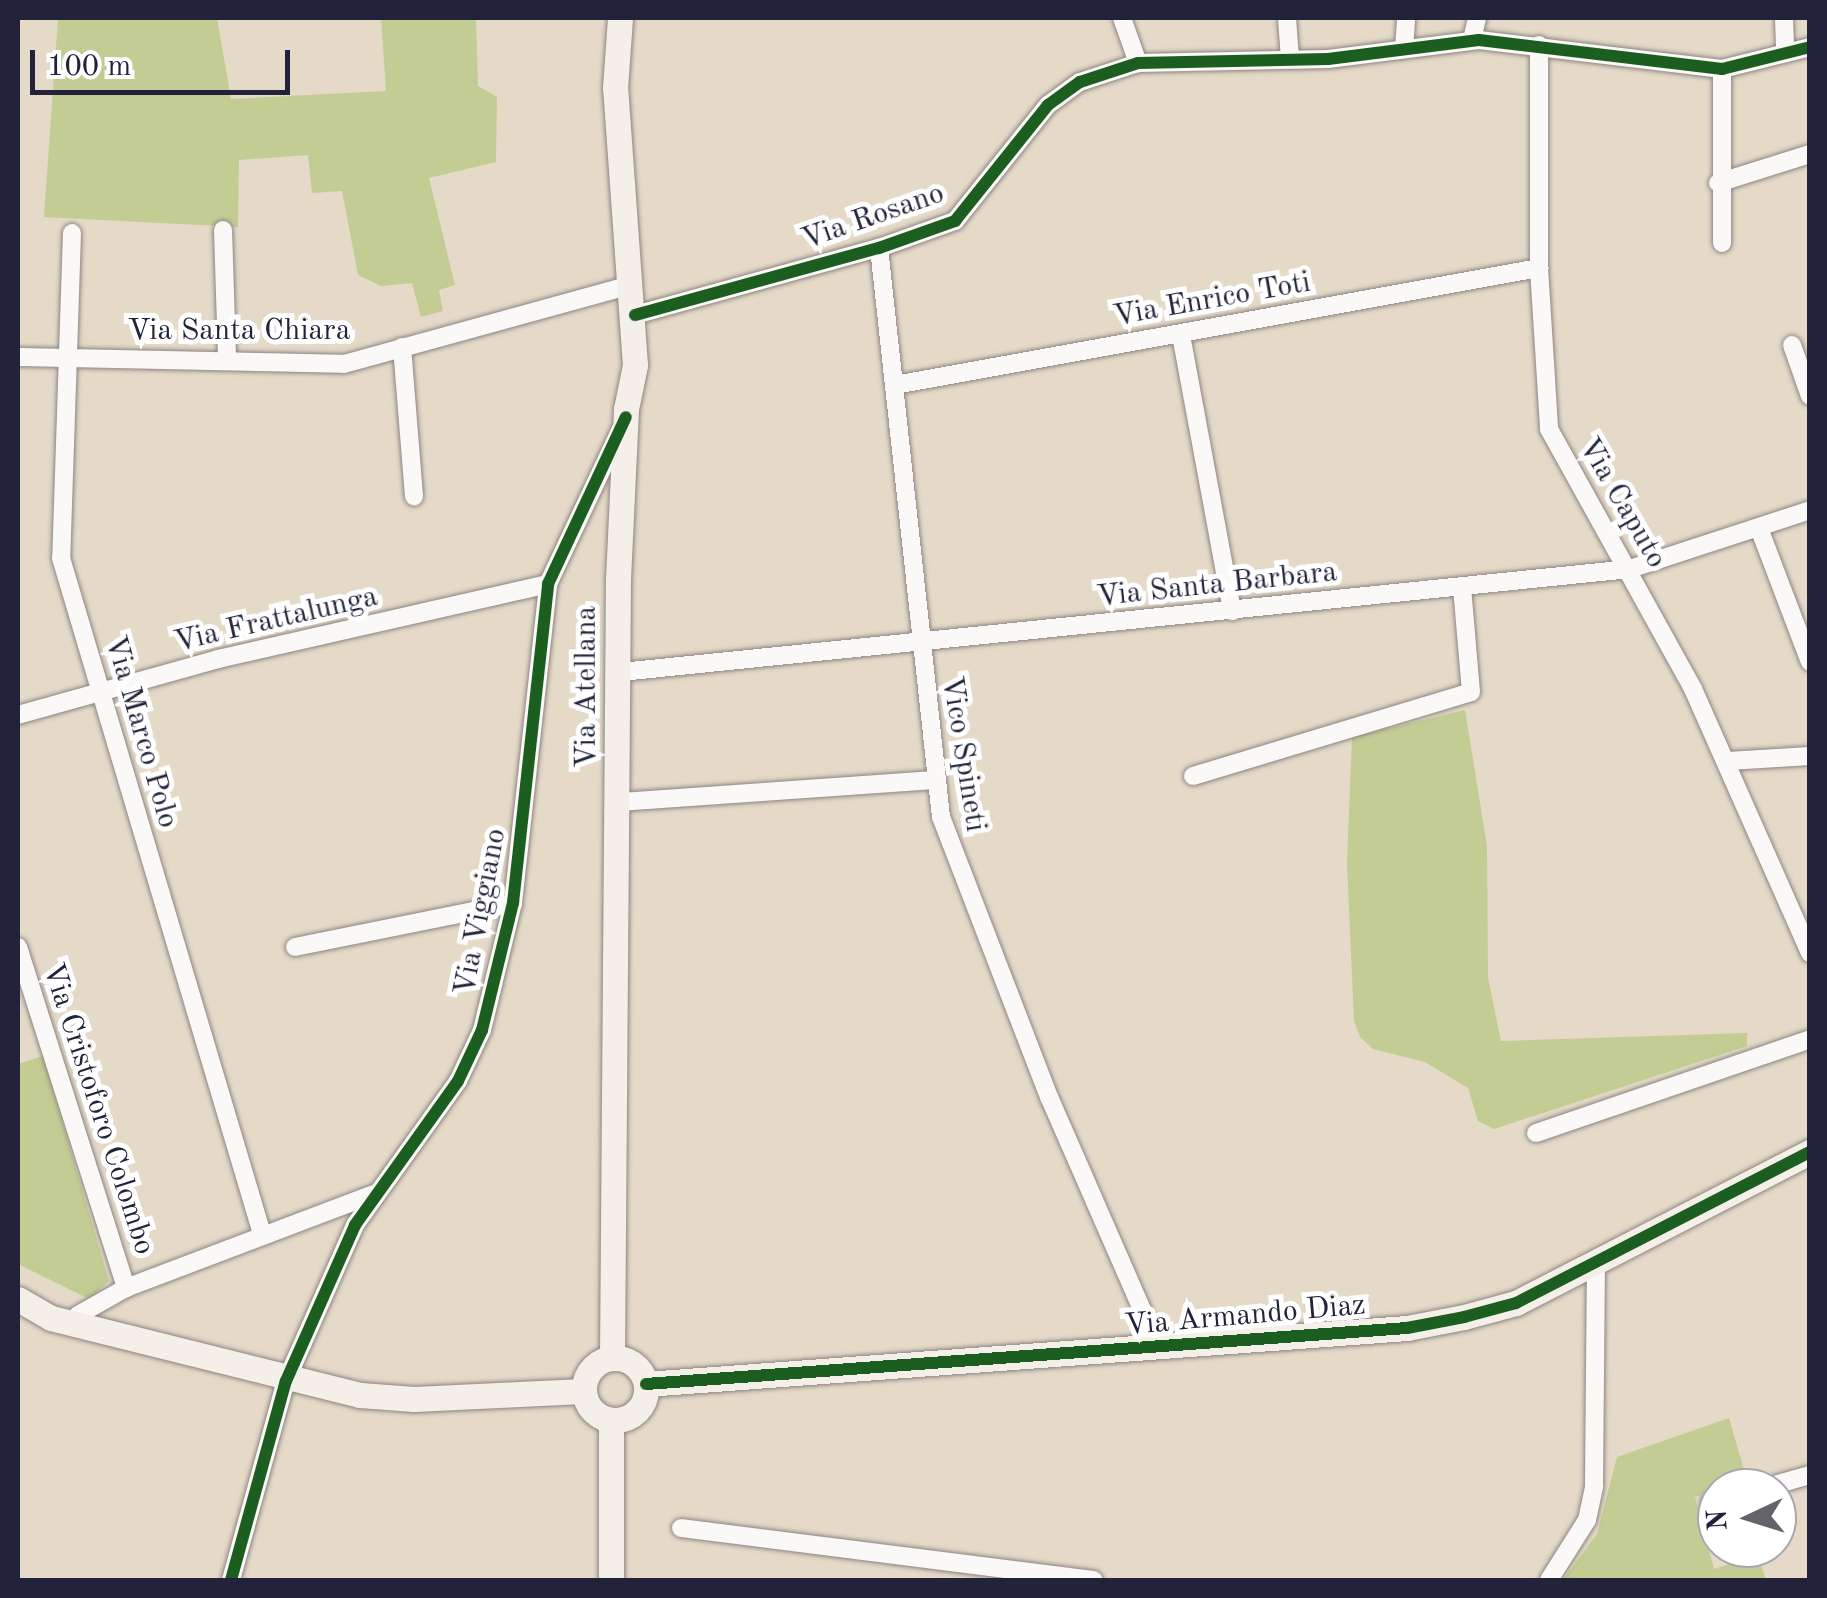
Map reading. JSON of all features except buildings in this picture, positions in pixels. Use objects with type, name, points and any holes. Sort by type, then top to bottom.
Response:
[{"type":"street","name":"Via Atellana","points":[[612,1358],[626,418],[635,314],[615,88],[620,18]]},
{"type":"street","points":[[1122,18],[1138,63]]},
{"type":"street","points":[[1287,18],[1290,59]]},
{"type":"street","points":[[1404,49],[1406,18]]},
{"type":"street","points":[[1472,40],[1477,18]]},
{"type":"street","points":[[1784,18],[1785,53]]},
{"type":"street","name":"Via Rosano","points":[[635,314],[879,248],[954,221],[1048,106],[1080,82],[1138,63],[1290,59],[1472,40],[1722,69],[1810,46]]},
{"type":"street","name":"Via Caputo","points":[[1538,45],[1538,268],[1549,429],[1630,570],[1728,760],[1810,953]]},
{"type":"street","points":[[1722,69],[1718,182],[1722,244]]},
{"type":"street","points":[[1718,182],[1810,154]]},
{"type":"street","points":[[223,230],[226,359]]},
{"type":"street","name":"Via Marco Polo","points":[[72,233],[61,558],[262,1234]]},
{"type":"street","name":"Vico Spineti","points":[[879,248],[918,644],[940,816],[968,899],[1158,1348]]},
{"type":"street","name":"Via Enrico Toti","points":[[895,385],[1538,268]]},
{"type":"street","name":"Via Santa Chiara","points":[[18,357],[344,364],[631,285]]},
{"type":"street","points":[[1180,335],[1232,611]]},
{"type":"street","points":[[1792,345],[1810,396]]},
{"type":"street","points":[[402,347],[414,496]]},
{"type":"street","name":"Via Viggiano","points":[[231,1580],[286,1381],[373,1194],[458,1080],[497,985],[513,903],[548,584],[626,418]]},
{"type":"street","name":"Via Santa Barbara","points":[[621,672],[1630,570],[1810,510]]},
{"type":"street","points":[[1759,528],[1810,662]]},
{"type":"street","name":"Via Frattalunga","points":[[18,715],[548,584]]},
{"type":"street","points":[[1192,776],[1471,692],[1462,588]]},
{"type":"street","points":[[1728,760],[1810,756]]},
{"type":"street","points":[[620,802],[936,780]]},
{"type":"street","points":[[295,947],[513,903]]},
{"type":"street","name":"Via Cristoforo Colombo","points":[[18,947],[126,1288]]},
{"type":"street","points":[[1536,1134],[1810,1038]]},
{"type":"street","name":"Via Armando Diaz","points":[[646,1384],[1406,1328],[1464,1317],[1516,1303],[1810,1152]]},
{"type":"street","points":[[89,1321],[126,1288],[373,1194]]},
{"type":"street","points":[[1549,1580],[1587,1520],[1594,1486],[1596,1262]]},
{"type":"street","points":[[18,1281],[89,1321]]},
{"type":"street","points":[[18,1299],[51,1318]]},
{"type":"street","points":[[18,1324],[51,1318],[89,1321],[286,1381],[414,1399],[584,1391]]},
{"type":"street","points":[[612,1358],[631,1362],[646,1384],[642,1407],[611,1421],[592,1411],[584,1391],[591,1368],[612,1358]]},
{"type":"street","points":[[611,1421],[611,1580]]},
{"type":"street","points":[[682,1528],[1094,1580]]},
{"type":"green space","points":[[58,18],[217,18],[231,99],[386,91],[381,18],[476,18],[478,86],[497,97],[496,162],[429,178],[455,285],[439,290],[443,311],[421,317],[412,283],[381,286],[358,275],[342,191],[312,193],[308,155],[239,160],[238,227],[44,217]]},
{"type":"green space","points":[[1465,710],[1487,846],[1488,978],[1501,1041],[1747,1033],[1747,1046],[1494,1129],[1478,1121],[1468,1088],[1425,1062],[1373,1049],[1360,1037],[1354,1021],[1347,863],[1352,737]]},
{"type":"green space","points":[[43,1056],[109,1281],[89,1299],[18,1264],[18,1064]]},
{"type":"green space","points":[[1729,1418],[1744,1468],[1697,1468],[1697,1568],[1762,1568],[1766,1580],[1563,1580],[1597,1534],[1617,1457]]},
{"type":"cycle path","points":[[635,315],[879,248],[955,221],[1048,105],[1080,82],[1138,63],[1328,59],[1479,40],[1722,69],[1810,47]]},
{"type":"cycle path","points":[[231,1580],[286,1381],[355,1225],[458,1081],[482,1030],[513,903],[548,584],[626,417]]},
{"type":"cycle path","points":[[646,1384],[1407,1328],[1464,1317],[1516,1303],[1810,1152]]}]
